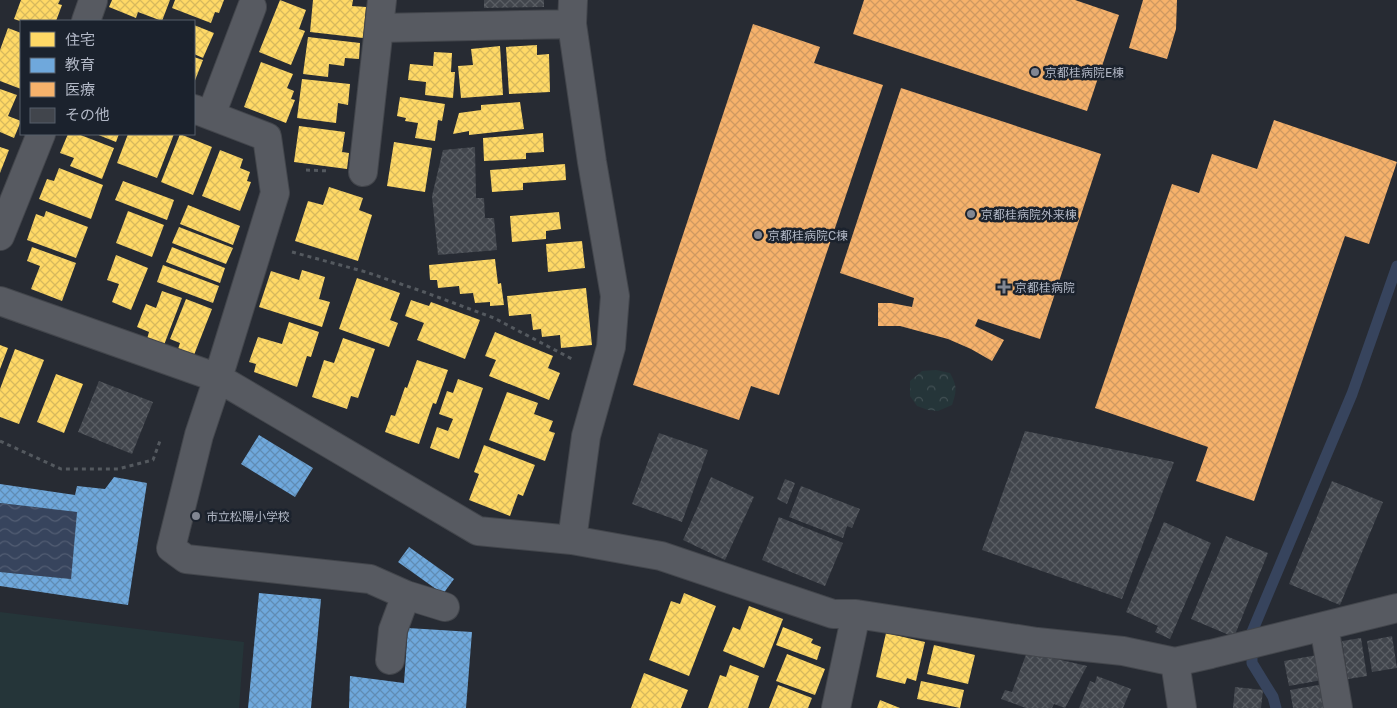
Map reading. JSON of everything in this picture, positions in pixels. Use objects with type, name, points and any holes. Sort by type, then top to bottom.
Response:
[{"type":"street","points":[[363,172],[382,0]]},
{"type":"street","points":[[252,7],[202,112],[267,137],[275,193],[199,435],[171,548],[186,559],[370,579],[406,595],[445,607]]},
{"type":"street","points":[[379,28],[572,12],[592,162],[615,296],[611,347],[586,436],[572,540]]},
{"type":"street","points":[[0,236],[41,135]]},
{"type":"street","points":[[0,301],[218,378],[478,531],[572,540],[661,556],[833,614],[856,614],[1037,642],[1123,651],[1175,662],[1324,626],[1396,612]]},
{"type":"street","points":[[390,660],[393,630],[406,595]]},
{"type":"street","points":[[836,708],[856,614]]},
{"type":"street","points":[[1324,626],[1338,708]]},
{"type":"street","points":[[1175,662],[1182,708]]},
{"type":"path","points":[[272,168],[363,172]]},
{"type":"path","points":[[260,244],[366,272],[494,318],[565,356],[603,373]]},
{"type":"path","points":[[0,441],[61,469],[118,468],[153,460],[164,432]]},
{"type":"green space","points":[[936,370],[950,373],[956,388],[952,405],[938,411],[917,406],[910,396],[910,381],[922,371]]},
{"type":"green space","points":[[0,612],[244,642],[239,708],[0,708]]},
{"type":"water","points":[[0,503],[77,512],[71,579],[0,572]]},
{"type":"building: 住宅","points":[[21,0],[60,0],[58,4],[62,5],[56,20],[20,21],[14,19]]},
{"type":"building: 住宅","points":[[112,0],[170,0],[162,20],[138,12],[136,18],[109,7]]},
{"type":"building: 住宅","points":[[175,0],[224,0],[219,13],[215,12],[211,23],[172,8]]},
{"type":"building: 住宅","points":[[280,0],[306,10],[299,29],[305,31],[291,65],[259,52]]},
{"type":"building: 住宅","points":[[313,0],[353,0],[352,6],[366,7],[363,38],[310,32]]},
{"type":"building: 住宅","points":[[195,25],[214,33],[203,58],[195,54]]},
{"type":"building: 住宅","points":[[8,28],[20,33],[20,89],[0,81],[0,50]]},
{"type":"building: 住宅","points":[[308,37],[360,43],[359,59],[345,58],[344,66],[329,64],[328,77],[303,74]]},
{"type":"building: 住宅","points":[[537,45],[537,55],[549,54],[550,92],[509,94],[506,47]]},
{"type":"building: 住宅","points":[[500,46],[503,95],[461,98],[458,66],[473,65],[471,49]]},
{"type":"building: 住宅","points":[[434,52],[452,53],[451,72],[455,72],[453,98],[425,95],[426,82],[408,80],[410,64],[433,66]]},
{"type":"building: 住宅","points":[[195,57],[203,60],[195,80]]},
{"type":"building: 住宅","points":[[261,62],[293,74],[287,88],[294,91],[291,99],[295,100],[286,123],[244,107]]},
{"type":"building: 住宅","points":[[302,79],[350,84],[348,105],[338,103],[336,123],[297,118]]},
{"type":"building: 住宅","points":[[0,89],[17,95],[8,116],[20,121],[20,123],[14,138],[0,132]]},
{"type":"building: 住宅","points":[[400,97],[445,104],[442,121],[438,120],[435,141],[415,138],[418,123],[405,121],[406,118],[397,116]]},
{"type":"building: 住宅","points":[[520,102],[524,129],[469,135],[469,131],[453,134],[459,113],[481,110],[481,105]]},
{"type":"building: 住宅","points":[[299,126],[345,132],[342,152],[349,153],[347,169],[294,162]]},
{"type":"building: 住宅","points":[[543,133],[544,152],[526,153],[526,159],[484,161],[483,138]]},
{"type":"building: 住宅","points":[[68,135],[81,135],[114,148],[102,179],[70,166],[74,158],[60,153]]},
{"type":"building: 住宅","points":[[98,135],[119,135],[116,142]]},
{"type":"building: 住宅","points":[[128,135],[174,135],[157,178],[117,163]]},
{"type":"building: 住宅","points":[[180,135],[212,147],[193,195],[161,182]]},
{"type":"building: 住宅","points":[[394,142],[432,148],[425,192],[387,186]]},
{"type":"building: 住宅","points":[[0,147],[9,150],[0,173]]},
{"type":"building: 住宅","points":[[220,150],[243,159],[240,168],[250,172],[247,181],[251,182],[240,211],[202,196]]},
{"type":"building: 住宅","points":[[565,164],[566,180],[523,183],[523,190],[492,192],[490,170]]},
{"type":"building: 住宅","points":[[59,168],[103,185],[91,219],[39,199],[47,179],[54,181]]},
{"type":"building: 住宅","points":[[123,181],[174,200],[167,220],[115,200]]},
{"type":"building: 住宅","points":[[329,187],[363,198],[359,210],[372,215],[358,261],[295,241],[308,201],[323,205]]},
{"type":"building: 住宅","points":[[188,205],[240,226],[233,245],[180,224]]},
{"type":"building: 住宅","points":[[46,211],[88,227],[76,258],[27,240],[36,214],[44,217]]},
{"type":"building: 住宅","points":[[128,211],[164,225],[152,257],[116,243]]},
{"type":"building: 住宅","points":[[559,212],[561,229],[546,231],[546,239],[512,242],[510,216]]},
{"type":"building: 住宅","points":[[179,227],[233,248],[226,264],[172,243]]},
{"type":"building: 住宅","points":[[582,241],[585,268],[548,272],[546,244]]},
{"type":"building: 住宅","points":[[32,247],[76,263],[62,301],[31,289],[40,266],[27,261]]},
{"type":"building: 住宅","points":[[172,247],[225,268],[220,283],[166,262]]},
{"type":"building: 住宅","points":[[116,255],[148,268],[131,310],[112,302],[119,284],[107,280]]},
{"type":"building: 住宅","points":[[495,259],[498,284],[501,283],[504,305],[490,306],[490,302],[475,303],[473,293],[460,294],[459,286],[438,288],[437,280],[430,280],[429,265]]},
{"type":"building: 住宅","points":[[163,265],[219,286],[213,303],[157,282]]},
{"type":"building: 住宅","points":[[302,270],[325,277],[319,299],[330,302],[322,327],[259,307],[271,271],[299,280]]},
{"type":"building: 住宅","points":[[357,278],[400,293],[390,320],[398,323],[389,347],[339,329]]},
{"type":"building: 住宅","points":[[586,288],[592,345],[561,348],[560,335],[542,337],[541,329],[533,330],[531,314],[509,316],[507,296]]},
{"type":"building: 住宅","points":[[162,291],[182,298],[164,345],[147,339],[149,332],[137,327],[146,304],[156,308]]},
{"type":"building: 住宅","points":[[186,299],[212,309],[194,355],[178,349],[180,343],[170,339]]},
{"type":"building: 住宅","points":[[411,300],[429,306],[431,302],[480,320],[465,359],[417,340],[424,323],[405,316]]},
{"type":"building: 住宅","points":[[289,322],[319,332],[311,357],[307,356],[297,387],[254,372],[256,364],[249,362],[258,337],[282,344]]},
{"type":"building: 住宅","points":[[495,332],[553,356],[548,368],[560,373],[549,400],[489,376],[496,360],[485,356]]},
{"type":"building: 住宅","points":[[343,338],[375,349],[358,398],[351,396],[347,409],[312,397],[324,360],[334,363]]},
{"type":"building: 住宅","points":[[0,345],[8,348],[0,369]]},
{"type":"building: 住宅","points":[[15,349],[44,360],[19,424],[0,417],[0,389]]},
{"type":"building: 住宅","points":[[417,360],[448,370],[436,404],[433,403],[419,444],[385,432],[391,415],[395,416]]},
{"type":"building: 住宅","points":[[56,374],[83,384],[64,433],[37,422]]},
{"type":"building: 住宅","points":[[458,379],[483,388],[459,459],[430,448],[437,427],[448,431],[453,419],[439,414],[447,391],[453,393]]},
{"type":"building: 住宅","points":[[507,392],[538,403],[534,414],[553,421],[549,431],[555,433],[545,461],[489,440]]},
{"type":"building: 住宅","points":[[484,445],[535,465],[523,496],[518,494],[510,516],[469,500],[479,474],[474,472]]},
{"type":"building: 住宅","points":[[684,593],[716,606],[689,676],[649,660],[671,601],[680,604]]},
{"type":"building: 住宅","points":[[749,606],[783,619],[764,668],[723,651],[733,627],[740,630]]},
{"type":"building: 住宅","points":[[783,627],[813,639],[811,643],[821,647],[817,660],[776,645]]},
{"type":"building: 住宅","points":[[886,633],[925,642],[916,681],[907,678],[905,684],[876,677]]},
{"type":"building: 住宅","points":[[934,645],[975,655],[968,684],[927,674]]},
{"type":"building: 住宅","points":[[787,654],[825,669],[815,695],[776,681]]},
{"type":"building: 住宅","points":[[730,665],[759,676],[748,708],[708,708],[720,675],[726,677]]},
{"type":"building: 住宅","points":[[644,673],[688,690],[681,708],[631,708]]},
{"type":"building: 住宅","points":[[921,681],[964,690],[960,708],[917,699]]},
{"type":"building: 住宅","points":[[778,685],[812,698],[808,708],[769,708]]},
{"type":"building: 住宅","points":[[880,700],[900,708],[877,708]]},
{"type":"building: 教育","points":[[259,435],[313,468],[295,497],[241,464]]},
{"type":"building: 教育","points":[[114,477],[147,483],[128,605],[0,586],[0,572],[71,579],[77,512],[0,503],[0,484],[75,495],[77,486],[105,489]]},
{"type":"building: 教育","points":[[409,547],[454,579],[443,594],[398,562]]},
{"type":"building: 教育","points":[[259,593],[321,599],[311,708],[248,708]]},
{"type":"building: 教育","points":[[408,628],[472,632],[466,708],[349,708],[350,676],[404,683]]},
{"type":"building: 医療","name":"京都桂病院E棟","points":[[864,0],[1075,0],[1119,15],[1087,111],[853,34]]},
{"type":"building: 医療","points":[[1143,0],[1177,0],[1176,29],[1167,59],[1129,48]]},
{"type":"building: 医療","name":"京都桂病院C棟","points":[[753,24],[820,47],[814,63],[883,85],[779,395],[751,386],[739,420],[633,385]]},
{"type":"building: 医療","name":"京都桂病院外来棟","points":[[901,88],[1101,154],[1040,339],[978,319],[975,326],[1004,340],[992,361],[948,339],[900,326],[878,326],[878,303],[891,303],[912,307],[914,298],[840,273]]},
{"type":"building: 医療","points":[[1274,120],[1397,162],[1369,244],[1345,236],[1254,501],[1196,481],[1208,447],[1095,408],[1172,184],[1199,193],[1212,154],[1257,169]]},
{"type":"building: その他","points":[[484,0],[544,0],[544,7],[484,8]]},
{"type":"building: その他","points":[[475,147],[476,198],[484,198],[485,218],[494,218],[497,250],[438,255],[432,196],[443,150]]},
{"type":"building: その他","points":[[99,381],[153,402],[132,454],[78,432]]},
{"type":"building: その他","points":[[1025,431],[1174,462],[1122,599],[982,550]]},
{"type":"building: その他","points":[[659,433],[708,450],[682,522],[632,504]]},
{"type":"building: その他","points":[[711,477],[754,497],[725,560],[683,540]]},
{"type":"building: その他","points":[[785,479],[795,483],[787,504],[777,499]]},
{"type":"building: その他","points":[[1332,481],[1383,502],[1340,605],[1289,584]]},
{"type":"building: その他","points":[[801,486],[860,509],[852,528],[847,526],[843,538],[789,517]]},
{"type":"building: その他","points":[[779,517],[843,543],[825,586],[762,560]]},
{"type":"building: その他","points":[[1164,522],[1211,543],[1170,639],[1155,632],[1158,626],[1126,612]]},
{"type":"building: その他","points":[[1226,536],[1268,553],[1234,637],[1191,619]]},
{"type":"building: その他","points":[[1392,636],[1397,668],[1372,672],[1367,641]]},
{"type":"building: その他","points":[[1361,638],[1367,676],[1348,679],[1342,641]]},
{"type":"building: その他","points":[[1027,652],[1087,666],[1065,708],[1054,704],[1052,708],[1026,708],[1001,699],[1005,690],[1012,692]]},
{"type":"building: その他","points":[[1317,655],[1322,680],[1289,686],[1284,661]]},
{"type":"building: その他","points":[[1097,676],[1131,689],[1123,708],[1079,708],[1090,681],[1095,683]]},
{"type":"building: その他","points":[[1324,684],[1328,708],[1293,708],[1290,690]]},
{"type":"building: その他","points":[[1235,687],[1263,690],[1261,708],[1233,708]]},
{"type":"waterway","points":[[1276,708],[1273,697],[1252,663],[1252,632],[1352,394],[1397,266]]},
{"type":"place","name":"京都桂病院E棟","points":[[1035,72]]},
{"type":"place","name":"京都桂病院外来棟","points":[[971,214]]},
{"type":"place","name":"京都桂病院C棟","points":[[758,235]]},
{"type":"place","name":"京都桂病院","points":[[1004,287]]},
{"type":"place","name":"市立松陽小学校","points":[[196,516]]}]
